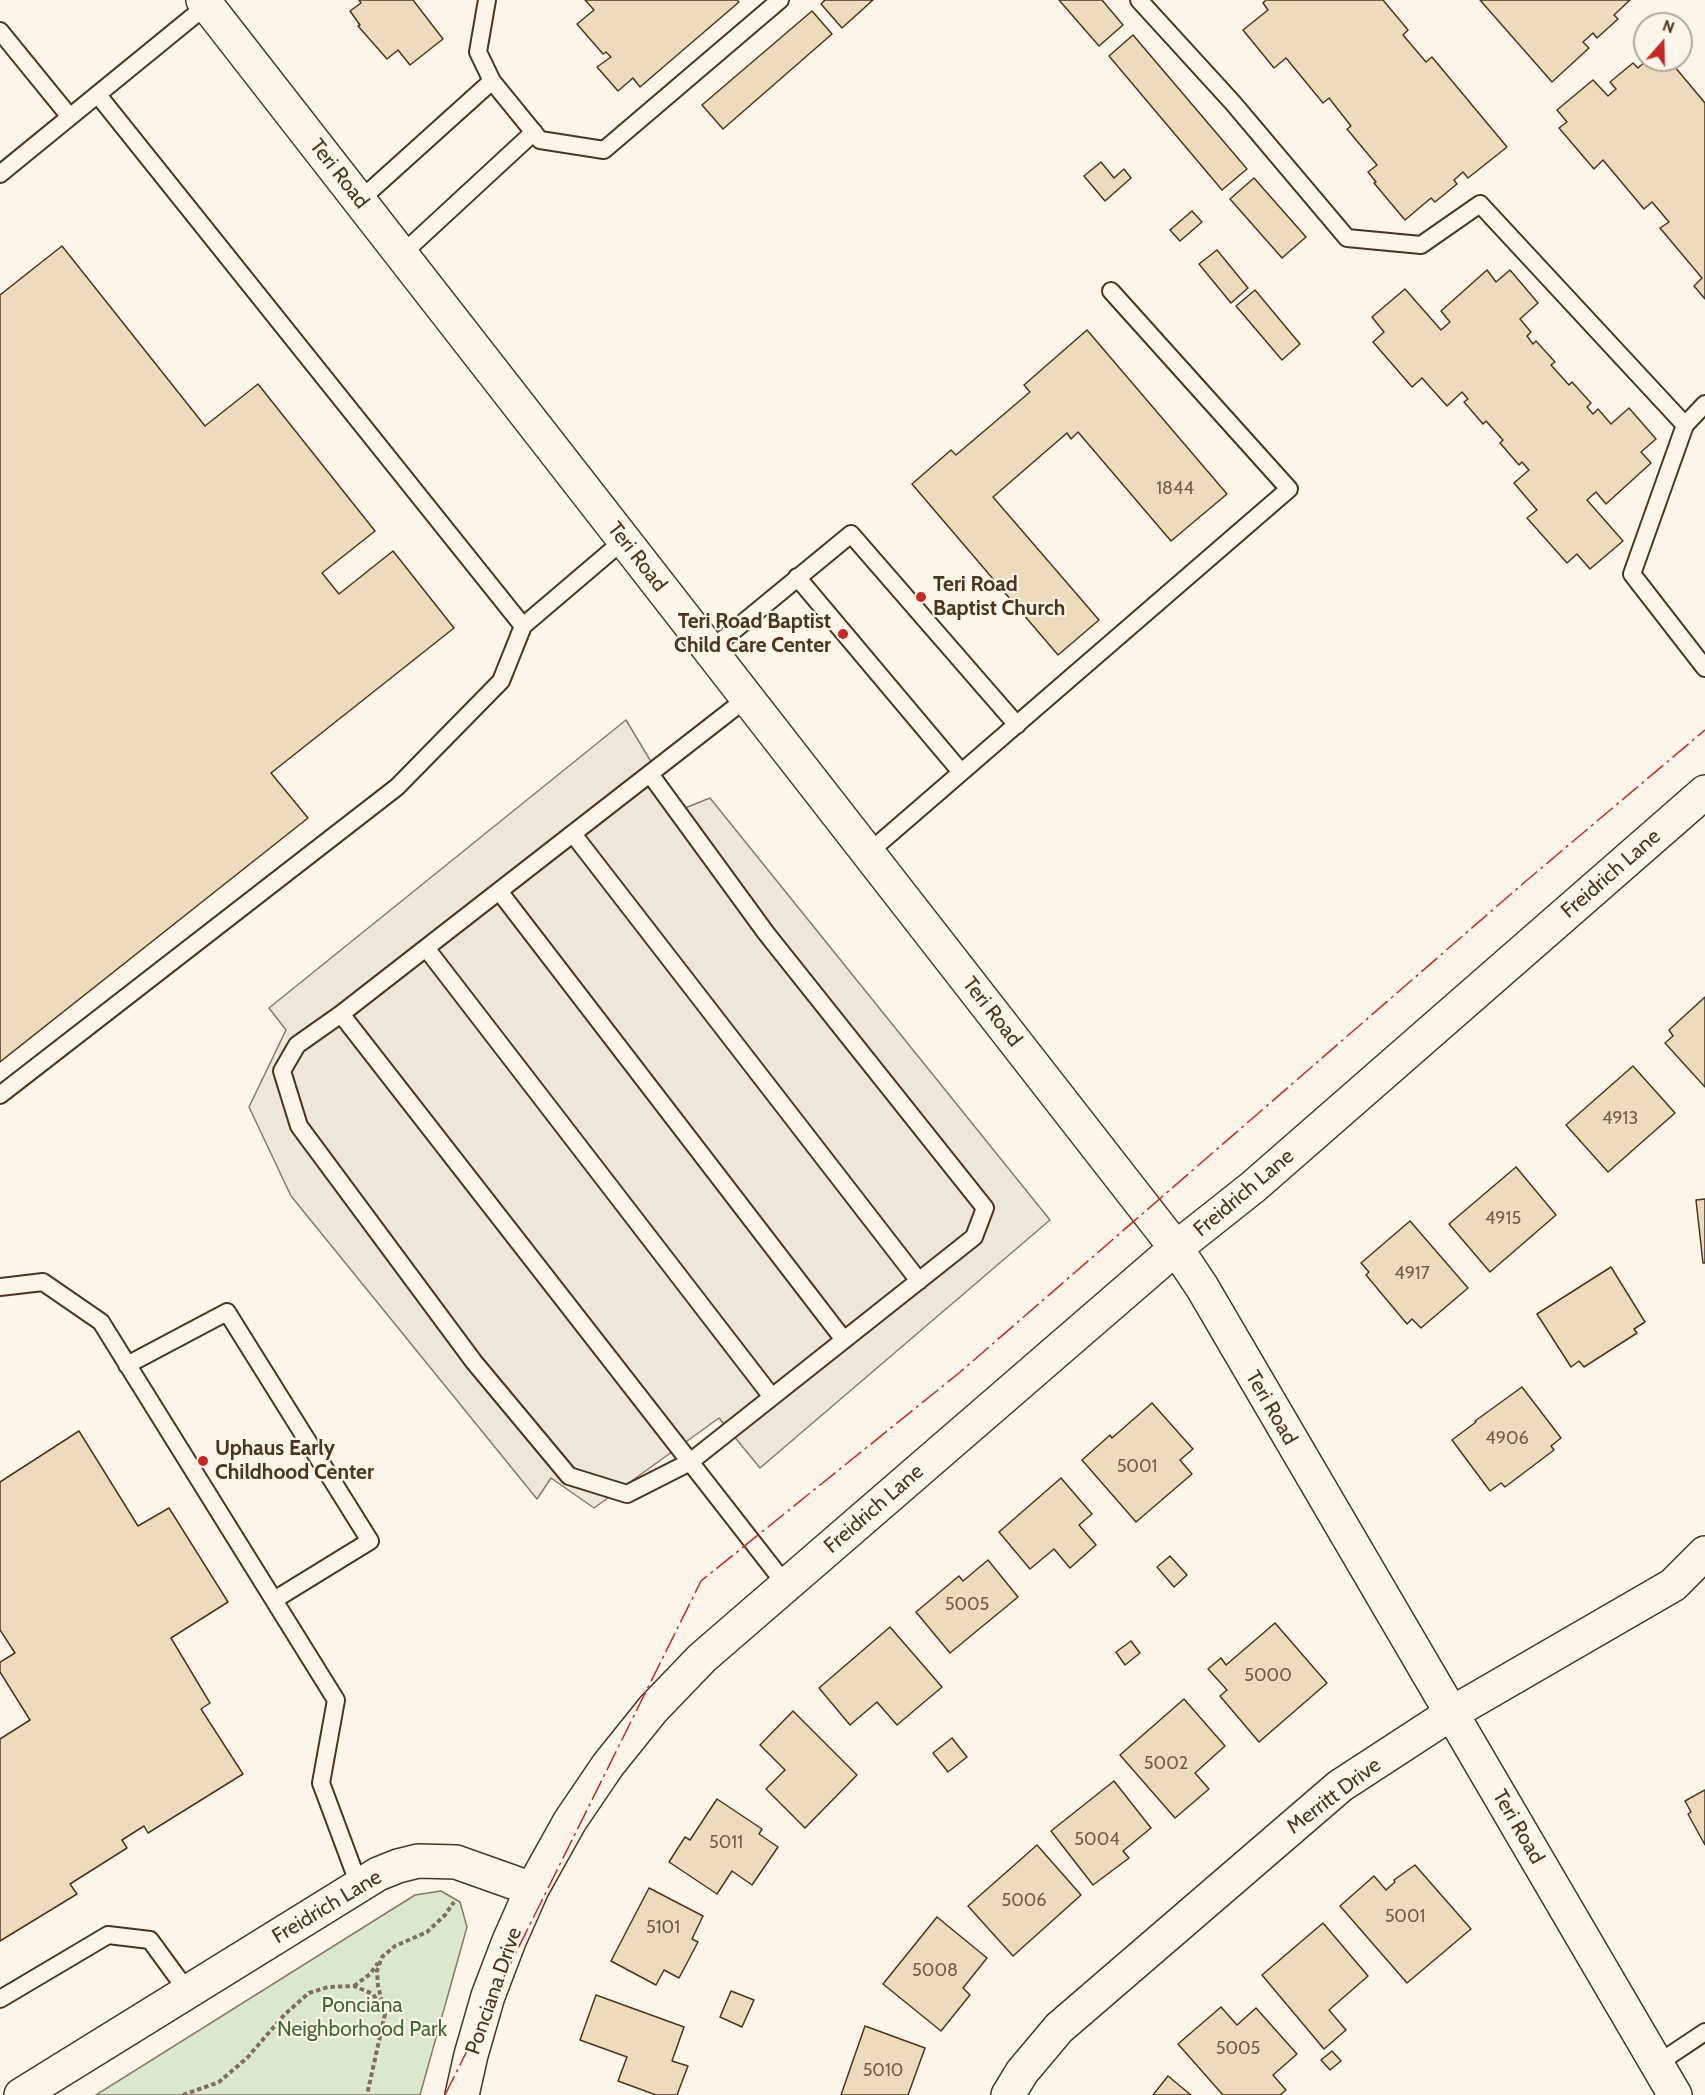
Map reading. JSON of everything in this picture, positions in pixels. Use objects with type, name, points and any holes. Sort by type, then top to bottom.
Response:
[{"type":"street","name":"Teri Road","points":[[205,3],[1176,1248],[1202,1287],[1287,1436],[1675,2095]]},
{"type":"street","name":"Freidrich Lane","points":[[21,2095],[378,1874],[418,1861],[436,1860],[456,1862],[532,1889],[570,1821],[608,1765],[653,1709],[702,1658],[1176,1248],[1253,1188],[1705,792]]},
{"type":"street","name":"Merritt Drive","points":[[1008,2095],[1022,2072],[1059,2028],[1331,1794],[1452,1713],[1673,1585],[1705,1553]]},
{"type":"street","name":"Ponciana Drive","points":[[462,2095],[488,1996],[508,1941],[532,1889]]},
{"type":"lane","points":[[487,0],[478,52],[492,81],[540,140],[604,150],[780,0]]},
{"type":"lane","points":[[1139,0],[1233,103],[1347,238],[1421,245],[1480,204],[1685,425]]},
{"type":"lane","points":[[0,174],[98,95],[205,3]]},
{"type":"lane","points":[[0,31],[70,117]]},
{"type":"lane","points":[[360,201],[492,81]]},
{"type":"lane","points":[[98,95],[523,626]]},
{"type":"lane","points":[[402,254],[534,132]]},
{"type":"lane","points":[[868,853],[1289,489],[1111,291]]},
{"type":"lane","points":[[1705,404],[1685,425],[1632,574],[1705,668]]},
{"type":"lane","points":[[710,650],[851,534],[1017,725]]},
{"type":"lane","points":[[0,1095],[397,787],[501,681],[523,626],[624,540]]},
{"type":"lane","points":[[797,577],[962,772]]},
{"type":"lane","points":[[650,774],[766,933],[985,1208],[974,1237],[919,1281],[690,1462],[627,1494],[569,1476],[474,1362],[299,1126],[282,1071],[297,1045],[341,1014],[747,698]]},
{"type":"lane","points":[[573,834],[919,1281]]},
{"type":"lane","points":[[499,891],[844,1340]]},
{"type":"lane","points":[[426,948],[772,1397]]},
{"type":"lane","points":[[341,1014],[786,1585]]},
{"type":"lane","points":[[0,1287],[43,1282],[101,1322],[336,1700],[321,1783],[359,1885]]},
{"type":"lane","points":[[128,1365],[227,1312],[364,1531],[370,1541],[274,1600]]},
{"type":"lane","points":[[0,1999],[108,1935],[150,1940],[188,1992]]},
{"type":"lane","points":[[1657,2064],[1705,2032]]},
{"type":"path","points":[[354,1986],[370,1974],[382,1957],[395,1947],[428,1932],[446,1915],[454,1902]]},
{"type":"path","points":[[367,2095],[385,2014],[378,1986],[378,1971],[382,1957]]},
{"type":"path","points":[[183,2095],[219,2082],[247,2058],[285,2014],[309,1993],[328,1987],[354,1986],[373,1994],[385,2014]]},
{"type":"green space","name":"Ponciana Neighborhood Park","points":[[441,1891],[460,1902],[467,1927],[420,2095],[96,2095],[415,1895]]},
{"type":"shaded area","points":[[626,720],[680,810],[710,798],[1050,1220],[760,1468],[719,1418],[594,1508],[551,1478],[537,1499],[291,1196],[249,1107],[286,1030],[269,1008]]},
{"type":"building","points":[[359,0],[413,0],[443,39],[410,65],[398,50],[387,59],[358,26],[360,25],[350,11],[361,3]]},
{"type":"building","points":[[585,0],[737,0],[739,2],[640,87],[633,78],[618,91],[597,67],[611,57],[606,52],[603,54],[577,24],[594,10]]},
{"type":"building","points":[[825,0],[873,0],[842,28],[821,4]]},
{"type":"building","points":[[1059,0],[1102,0],[1123,25],[1099,46]]},
{"type":"building","points":[[1266,0],[1383,0],[1408,30],[1403,35],[1426,62],[1432,57],[1507,147],[1468,178],[1463,172],[1454,180],[1457,184],[1435,202],[1431,198],[1405,220],[1374,183],[1376,182],[1368,172],[1377,165],[1347,129],[1351,126],[1329,98],[1323,103],[1286,58],[1274,68],[1243,30],[1268,10],[1263,3]]},
{"type":"building","points":[[1480,0],[1630,0],[1614,15],[1618,19],[1597,38],[1593,33],[1583,42],[1589,48],[1552,82]]},
{"type":"building","points":[[812,11],[832,34],[723,129],[702,105]]},
{"type":"building","points":[[1133,35],[1247,169],[1222,190],[1109,56]]},
{"type":"building","points":[[1633,63],[1633,72],[1679,72],[1705,103],[1705,299],[1694,286],[1702,278],[1660,228],[1669,222],[1652,202],[1644,209],[1603,160],[1594,169],[1559,128],[1567,122],[1557,110],[1593,80],[1608,96],[1616,89],[1610,82]]},
{"type":"building","points":[[1101,162],[1114,178],[1124,169],[1131,178],[1105,201],[1084,176]]},
{"type":"building","points":[[1254,178],[1306,237],[1282,258],[1230,199]]},
{"type":"building","points":[[1192,211],[1202,222],[1180,241],[1170,230]]},
{"type":"building","points":[[62,246],[205,426],[258,384],[375,531],[322,573],[339,594],[393,551],[454,628],[271,773],[308,818],[0,1062],[0,295]]},
{"type":"building","points":[[1217,250],[1248,288],[1231,303],[1199,264]]},
{"type":"building","points":[[1487,270],[1496,282],[1510,270],[1538,303],[1520,319],[1531,332],[1527,336],[1533,344],[1536,341],[1555,362],[1551,365],[1569,385],[1572,382],[1591,403],[1587,407],[1593,414],[1598,409],[1611,424],[1629,408],[1656,439],[1641,452],[1651,463],[1606,504],[1596,492],[1587,500],[1623,541],[1590,569],[1577,554],[1567,563],[1527,518],[1537,510],[1514,483],[1529,470],[1522,462],[1519,465],[1500,443],[1503,440],[1486,421],[1483,424],[1464,402],[1468,399],[1462,392],[1447,406],[1422,378],[1412,387],[1373,342],[1384,332],[1372,317],[1405,289],[1441,330],[1450,322],[1441,311]]},
{"type":"building","points":[[1255,290],[1300,344],[1282,360],[1236,306]]},
{"type":"building","points":[[1087,330],[1227,494],[1171,541],[1078,432],[1071,439],[1067,433],[993,497],[1099,620],[1058,655],[912,484],[951,450],[956,455],[1030,392],[1024,385]]},
{"type":"building","points":[[1705,997],[1705,1087],[1665,1043],[1673,1036],[1669,1030]]},
{"type":"building","points":[[1633,1066],[1675,1113],[1608,1172],[1566,1125]]},
{"type":"building","points":[[1516,1167],[1556,1215],[1490,1272],[1449,1224]]},
{"type":"building","points":[[1705,1199],[1705,1263],[1703,1263],[1696,1200]]},
{"type":"building","points":[[1410,1221],[1468,1288],[1421,1328],[1412,1319],[1407,1324],[1366,1275],[1369,1272],[1361,1263]]},
{"type":"building","points":[[1611,1267],[1645,1322],[1634,1329],[1637,1333],[1584,1367],[1579,1361],[1571,1367],[1537,1314]]},
{"type":"building","points":[[1522,1387],[1561,1438],[1551,1446],[1554,1450],[1505,1487],[1501,1483],[1490,1491],[1452,1440]]},
{"type":"building","points":[[1152,1403],[1193,1449],[1180,1460],[1192,1474],[1136,1522],[1082,1460],[1110,1435],[1112,1438]]},
{"type":"building","points":[[79,1431],[138,1526],[169,1508],[228,1602],[171,1638],[210,1703],[201,1709],[243,1774],[148,1833],[144,1826],[122,1840],[127,1848],[70,1884],[77,1894],[0,1941],[0,1739],[30,1720],[0,1672],[0,1662],[15,1653],[0,1630],[0,1482]]},
{"type":"building","points":[[1061,1478],[1092,1514],[1079,1525],[1096,1545],[1070,1568],[1054,1549],[1030,1569],[999,1532]]},
{"type":"building","points":[[1170,1556],[1187,1575],[1174,1587],[1157,1567]]},
{"type":"building","points":[[988,1560],[1018,1597],[950,1653],[916,1612],[959,1576],[963,1581]]},
{"type":"building","points":[[1275,1623],[1327,1683],[1259,1742],[1220,1696],[1227,1690],[1208,1669],[1221,1658],[1226,1665]]},
{"type":"building","points":[[890,1627],[942,1687],[897,1725],[877,1702],[850,1725],[819,1688]]},
{"type":"building","points":[[1131,1641],[1140,1653],[1125,1665],[1116,1652]]},
{"type":"building","points":[[1184,1699],[1225,1746],[1195,1773],[1209,1789],[1175,1818],[1120,1755]]},
{"type":"building","points":[[793,1711],[857,1775],[805,1828],[766,1789],[785,1770],[760,1745]]},
{"type":"building","points":[[952,1738],[967,1757],[948,1772],[933,1753]]},
{"type":"building","points":[[1114,1781],[1151,1828],[1123,1851],[1129,1858],[1093,1885],[1051,1831]]},
{"type":"building","points":[[1705,1790],[1705,1845],[1688,1814],[1691,1812],[1685,1801]]},
{"type":"building","points":[[717,1799],[762,1829],[759,1834],[778,1847],[752,1885],[732,1871],[717,1894],[669,1862],[685,1837],[690,1840]]},
{"type":"building","points":[[1037,1845],[1081,1895],[1013,1956],[968,1906]]},
{"type":"building","points":[[1415,1865],[1471,1929],[1407,1983],[1340,1906],[1374,1876],[1386,1890],[1395,1882],[1394,1880]]},
{"type":"building","points":[[649,1888],[703,1916],[692,1939],[698,1942],[679,1978],[664,1970],[656,1985],[611,1961]]},
{"type":"building","points":[[937,1917],[987,1958],[963,1988],[970,1995],[941,2031],[883,1984]]},
{"type":"building","points":[[1323,1923],[1368,1976],[1329,2010],[1346,2030],[1324,2049],[1262,1975]]},
{"type":"building","points":[[731,1991],[754,2000],[742,2027],[720,2017]]},
{"type":"building","points":[[596,1995],[684,2027],[672,2061],[688,2066],[677,2095],[656,2095],[618,2081],[627,2057],[580,2040]]},
{"type":"building","points":[[1221,2007],[1237,2025],[1256,2008],[1297,2054],[1273,2075],[1286,2090],[1280,2095],[1223,2095],[1178,2044]]},
{"type":"building","points":[[865,2026],[925,2048],[908,2095],[841,2095]]},
{"type":"building","points":[[1332,2051],[1341,2061],[1330,2070],[1321,2060]]},
{"type":"building","points":[[1168,2076],[1191,2095],[1153,2095]]},
{"type":"power","points":[[445,2095],[701,1581],[959,1373],[1526,881],[1705,730]]},
{"type":"place","name":"Teri Road Baptist Church","points":[[921,597]]},
{"type":"place","name":"Teri Road Baptist Child Care Center","points":[[843,634]]},
{"type":"place","name":"Uphaus Early Childhood Center","points":[[203,1461]]}]
